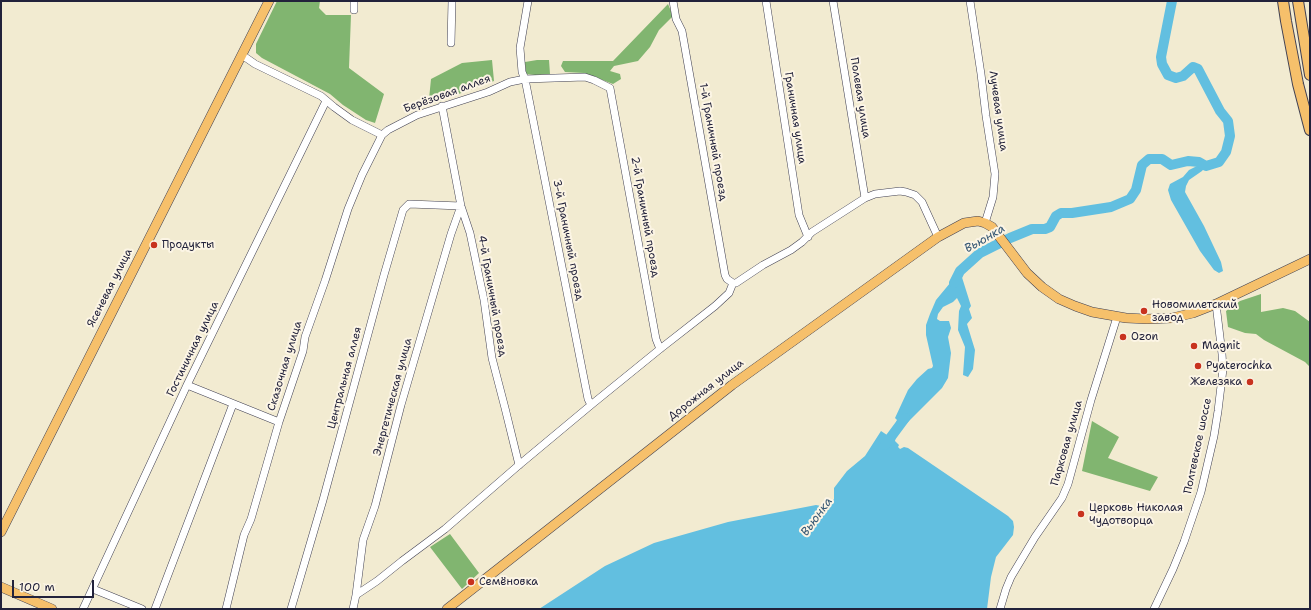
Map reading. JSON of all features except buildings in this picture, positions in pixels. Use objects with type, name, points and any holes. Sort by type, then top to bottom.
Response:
[{"type":"highway","points":[[1284,1],[1286,21],[1297,77],[1310,130]]},
{"type":"highway","points":[[1298,1],[1310,75]]},
{"type":"main road","name":"Ясеневая улица","points":[[1,532],[269,1]]},
{"type":"main road","name":"Дорожная улица","points":[[447,609],[732,385],[938,237],[969,222],[978,221],[985,223]]},
{"type":"main road","points":[[985,223],[993,229],[1015,259],[1033,280],[1059,299],[1088,311],[1117,317],[1147,319],[1172,318],[1186,315],[1216,304],[1310,259]]},
{"type":"main road","points":[[1,587],[40,607],[52,609]]},
{"type":"street","points":[[354,1],[354,10]]},
{"type":"street","points":[[451,43],[452,1]]},
{"type":"street","points":[[525,79],[522,72],[520,48],[528,1]]},
{"type":"street","name":"1-й Граничный проезд","points":[[673,1],[676,19],[682,31],[725,275],[727,279],[733,283]]},
{"type":"street","name":"Граничная улица","points":[[766,1],[799,215],[808,237]]},
{"type":"street","name":"Полевая улица","points":[[833,1],[865,198]]},
{"type":"street","name":"Лучевая улица","points":[[970,1],[982,74],[986,116],[995,174],[993,197],[985,223]]},
{"type":"street","points":[[242,55],[255,64],[321,96],[352,120],[382,135]]},
{"type":"street","name":"Берёзовая аллея","points":[[382,135],[388,130],[416,115],[488,92],[510,82],[525,79],[585,77],[610,88]]},
{"type":"street","name":"3-й Граничный проезд","points":[[525,79],[586,391],[591,405]]},
{"type":"street","name":"2-й Граничный проезд","points":[[610,88],[656,339],[660,349]]},
{"type":"street","name":"Гостиничная улица","points":[[83,609],[187,385],[326,101]]},
{"type":"street","name":"4-й Граничный проезд","points":[[442,106],[461,206],[470,233],[484,300],[492,358],[506,408],[519,465]]},
{"type":"street","name":"Сказочная улица","points":[[226,609],[244,535],[252,519],[280,422],[303,351],[305,337],[348,210],[362,175],[382,135]]},
{"type":"street","points":[[356,595],[377,581],[445,529],[591,405],[724,298],[729,293],[733,283],[791,250],[812,232],[865,198],[881,192],[906,192],[915,195],[922,202],[938,237]]},
{"type":"street","name":"Центральная аллея","points":[[291,609],[323,500],[384,274],[403,210],[409,204],[461,206]]},
{"type":"street","name":"Энергетическая улица","points":[[353,609],[363,540],[375,506],[401,404],[451,234],[461,206]]},
{"type":"street","name":"Полтевское шоссе","points":[[1154,609],[1173,570],[1184,542],[1201,492],[1214,436],[1223,369],[1216,304]]},
{"type":"street","name":"Парковая улица","points":[[1000,609],[1011,577],[1035,537],[1062,498],[1068,484],[1117,317]]},
{"type":"street","points":[[187,385],[280,422]]},
{"type":"street","points":[[155,609],[233,404]]},
{"type":"street","points":[[93,589],[142,609]]},
{"type":"green space","points":[[277,1],[320,1],[319,8],[326,15],[351,15],[349,68],[384,94],[375,123],[366,120],[343,105],[330,94],[262,58],[256,53],[256,44]]},
{"type":"green space","points":[[668,4],[673,16],[659,30],[650,47],[638,61],[614,66],[610,71],[620,74],[621,79],[613,84],[584,73],[565,72],[561,66],[563,61],[613,61]]},
{"type":"green space","points":[[492,60],[494,81],[434,103],[429,99],[431,79],[462,63]]},
{"type":"green space","points":[[549,60],[550,74],[526,74],[525,62]]},
{"type":"green space","points":[[1261,294],[1261,312],[1283,308],[1295,311],[1310,322],[1310,367],[1305,362],[1264,340],[1256,334],[1245,333],[1228,327],[1226,311],[1240,301]]},
{"type":"green space","points":[[1092,421],[1119,437],[1108,458],[1158,477],[1150,491],[1082,471]]},
{"type":"green space","points":[[450,534],[479,573],[462,589],[430,547]]},
{"type":"water","points":[[1199,162],[1206,166],[1202,171],[1189,180],[1185,192],[1204,226],[1221,262],[1223,271],[1219,273],[1214,270],[1200,251],[1171,200],[1168,190],[1170,184],[1183,177],[1189,170],[1197,166]]},
{"type":"water","points":[[960,271],[971,306],[969,309],[972,318],[967,324],[975,350],[973,369],[968,377],[963,375],[965,347],[958,330],[959,311],[961,306],[957,298],[953,302],[943,307],[938,314],[937,319],[940,321],[949,321],[951,328],[948,337],[951,353],[948,378],[942,388],[901,429],[895,425],[897,420],[895,418],[908,390],[917,379],[933,366],[926,335],[926,325],[930,314],[936,300]]},
{"type":"water","points":[[881,431],[887,435],[890,432],[896,436],[895,441],[899,445],[898,447],[900,449],[904,447],[908,448],[1008,516],[1013,521],[1013,535],[996,557],[991,577],[987,609],[539,609],[605,566],[654,543],[728,522],[831,503],[834,499],[834,488],[847,471],[865,456]]},
{"type":"waterway","name":"Вьюнка","points":[[954,283],[960,271],[980,253],[1032,229],[1045,229],[1050,227],[1056,216],[1061,213],[1072,213],[1111,207],[1130,199],[1136,190],[1142,165],[1149,159],[1162,159],[1171,165],[1188,161],[1199,162],[1206,166],[1219,162],[1226,152],[1230,136],[1228,121],[1220,111],[1198,69],[1193,67],[1183,76],[1176,78],[1168,75],[1162,64],[1161,57],[1172,1]]},
{"type":"waterway","name":"Вьюнка","points":[[885,445],[905,418]]},
{"type":"place","name":"Продукты","points":[[154,245]]},
{"type":"place","name":"Новомилетский завод","points":[[1144,311]]},
{"type":"place","name":"Ozon","points":[[1123,337]]},
{"type":"place","name":"Magnit","points":[[1194,346]]},
{"type":"place","name":"Pyaterochka","points":[[1198,366]]},
{"type":"place","name":"Железяка","points":[[1250,382]]},
{"type":"place","name":"Церковь Николая Чудотворца","points":[[1081,514]]},
{"type":"place","name":"Семёновка","points":[[471,582]]}]
